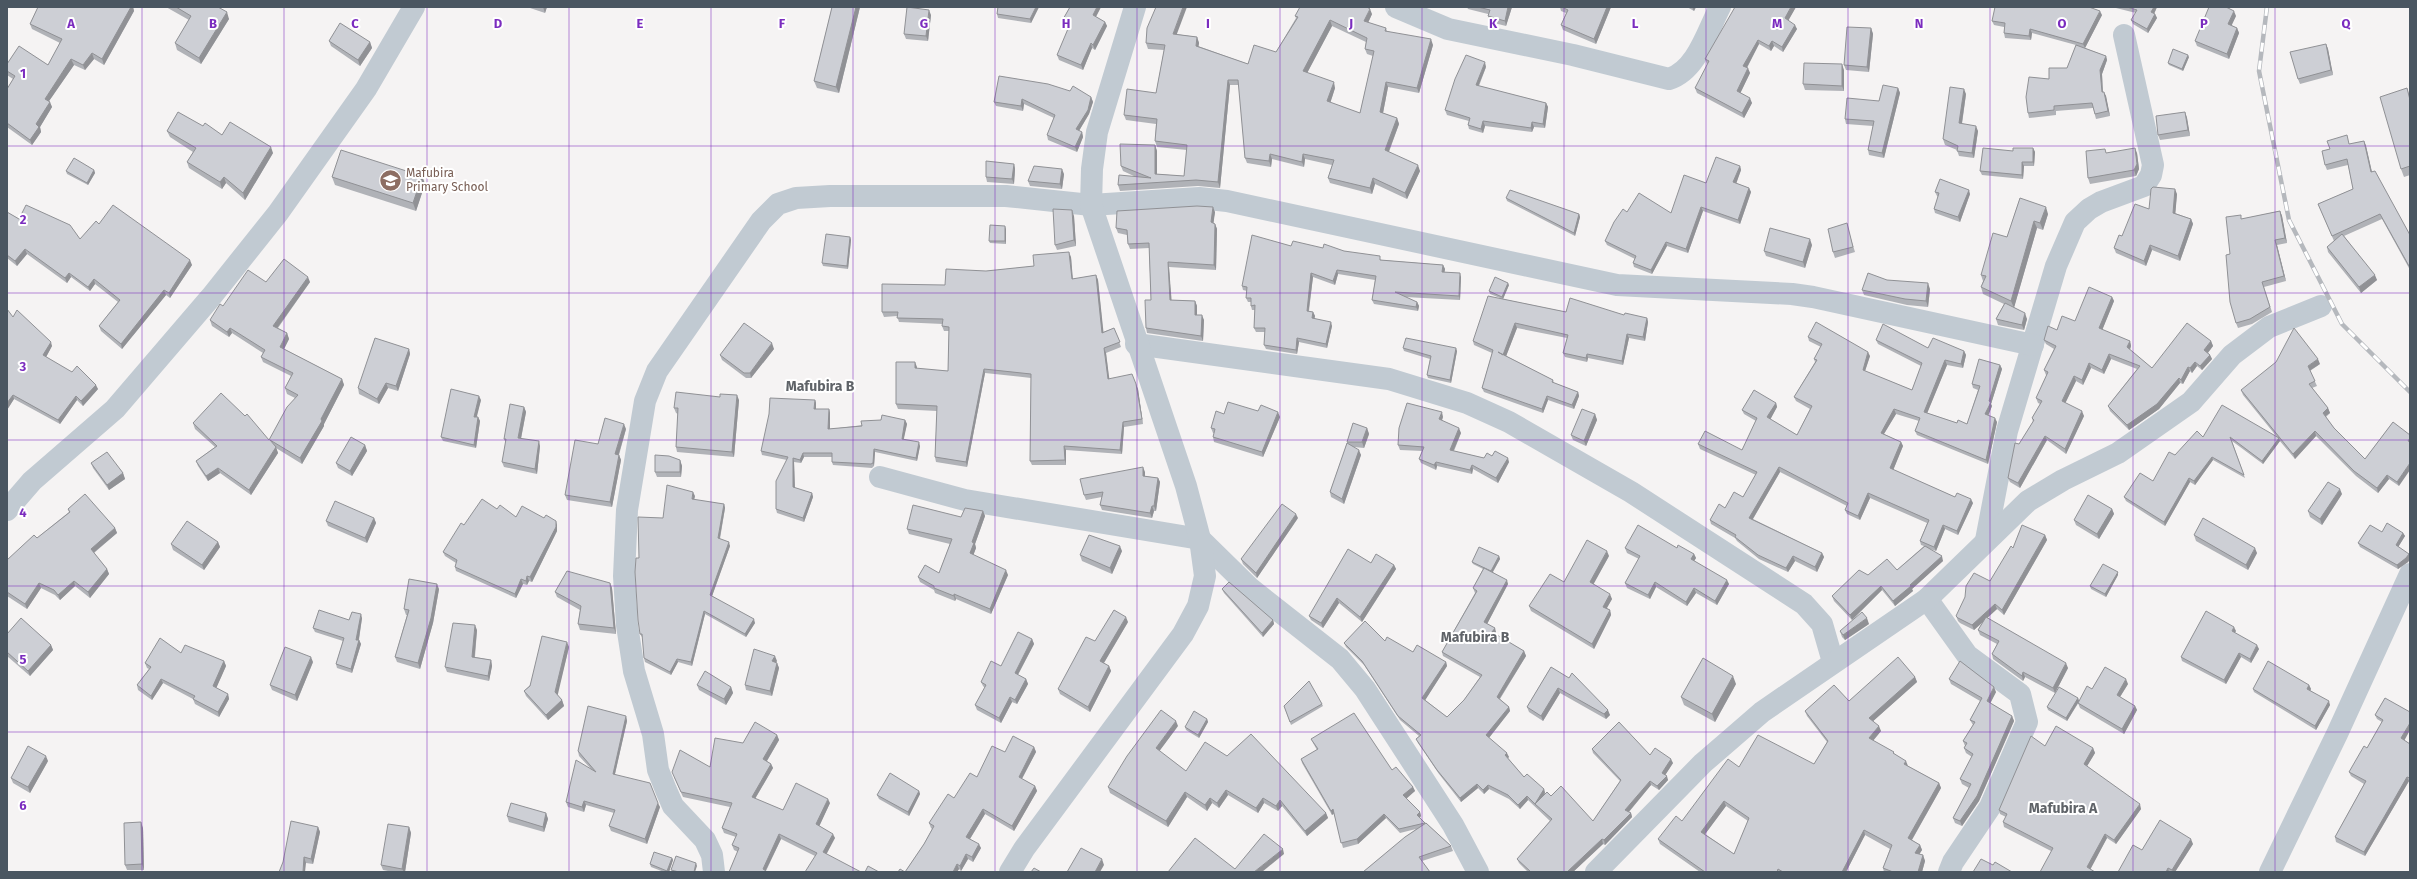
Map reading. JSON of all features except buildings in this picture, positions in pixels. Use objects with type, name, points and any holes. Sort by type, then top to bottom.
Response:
[{"type":"street","points":[[7,510],[32,481],[115,409],[211,297],[278,213],[366,89],[414,7]]},
{"type":"street","points":[[1010,872],[1024,849],[1183,634],[1198,606],[1205,576],[1200,539],[1186,486],[1136,344],[1091,205],[1092,169],[1097,132],[1135,7]]},
{"type":"street","points":[[1396,7],[1448,29],[1573,55],[1669,79],[1679,76],[1689,68],[1720,7]]},
{"type":"street","points":[[1986,540],[2007,431],[2056,266],[2075,222],[2089,209],[2101,202],[2144,186],[2151,175],[2153,165],[2124,35]]},
{"type":"street","points":[[714,872],[712,855],[705,840],[674,806],[658,770],[653,734],[634,671],[627,625],[624,576],[627,510],[642,415],[657,371],[762,221],[778,204],[796,198],[830,196],[1006,196],[1091,205],[1199,198],[1227,201],[1617,285],[1799,295],[2033,345]]},
{"type":"street","points":[[1596,872],[1709,758],[1762,712],[1927,599],[1986,540],[2028,501],[2063,480],[2118,453],[2191,402],[2232,356],[2269,327],[2321,306]]},
{"type":"street","points":[[1136,344],[1389,379],[1467,404],[1509,422],[1631,492],[1804,604],[1822,624],[1833,662]]},
{"type":"street","points":[[880,477],[965,500],[1200,539],[1251,589],[1340,659],[1365,689],[1449,818],[1478,872]]},
{"type":"street","points":[[2270,872],[2410,574]]},
{"type":"street","points":[[1927,599],[1967,655],[2020,694],[2027,722],[1990,807],[1953,862],[1949,872]]},
{"type":"railway","points":[[2267,7],[2259,71],[2289,220],[2342,324],[2410,392]]},
{"type":"place","name":"Mafubira Primary School","points":[[391,180]]},
{"type":"district","name":"Mafubira B","points":[[820,386]]},
{"type":"district","name":"Mafubira B","points":[[1475,637]]},
{"type":"district","name":"Mafubira A","points":[[2063,808]]}]
